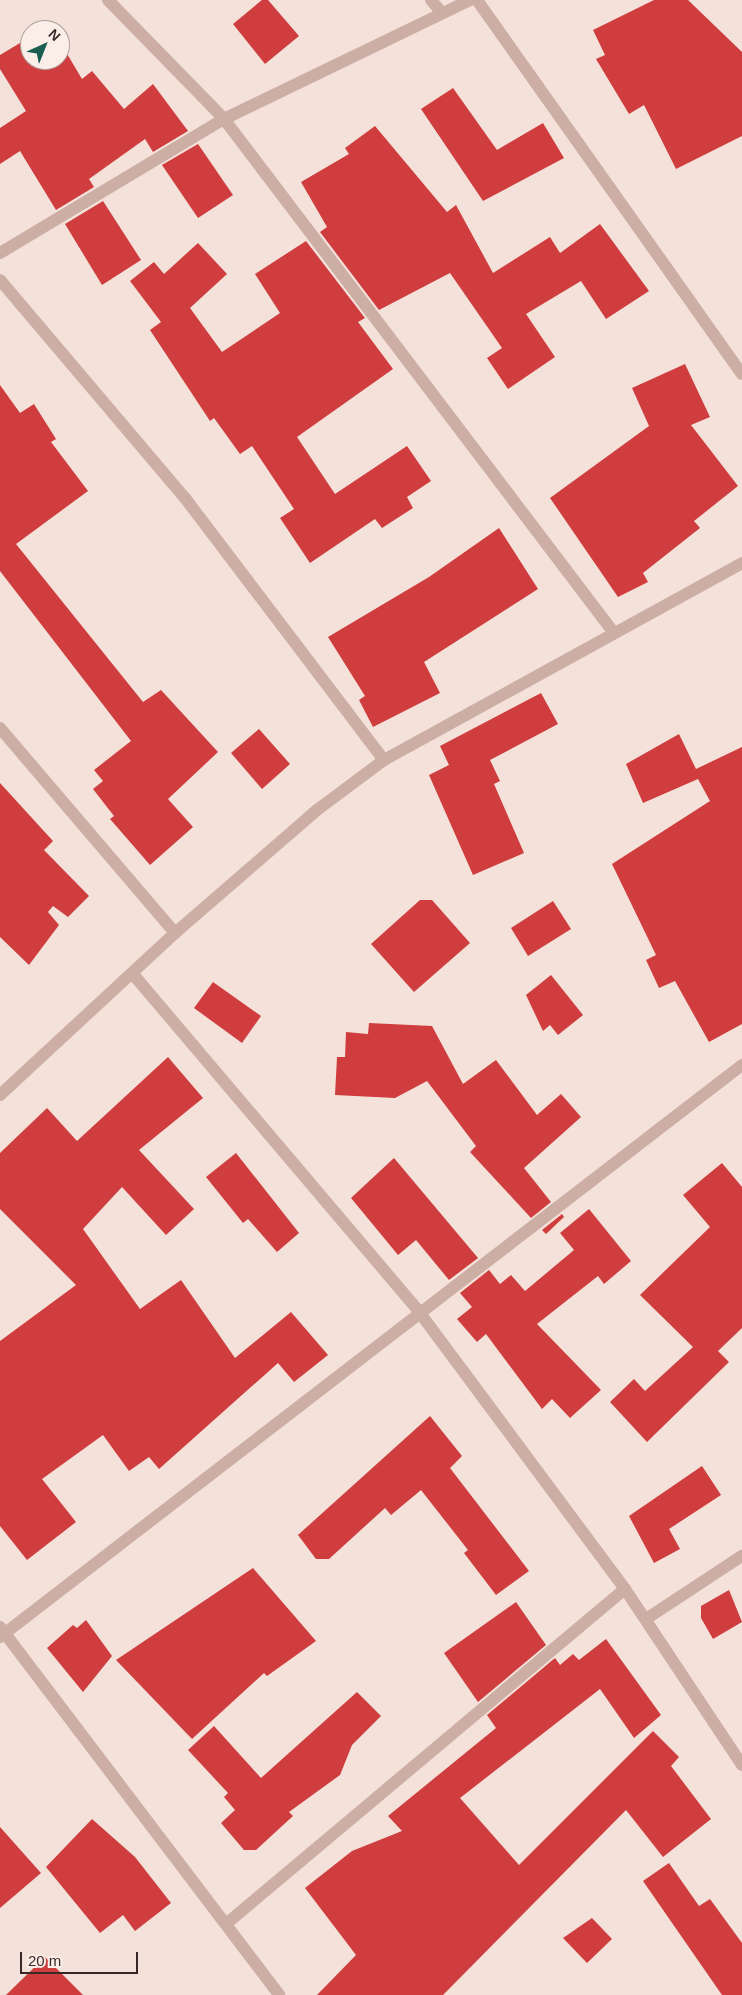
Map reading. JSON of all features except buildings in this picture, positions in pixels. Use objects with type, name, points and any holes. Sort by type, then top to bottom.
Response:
[{"type":"street","points":[[108,0],[224,119],[614,634]]},
{"type":"street","points":[[432,0],[442,13]]},
{"type":"street","points":[[0,253],[224,119],[470,0]]},
{"type":"street","points":[[477,0],[742,374]]},
{"type":"street","points":[[0,280],[185,498],[384,760]]},
{"type":"street","points":[[0,1095],[175,933],[317,810],[384,760],[742,563]]},
{"type":"street","points":[[0,728],[175,933]]},
{"type":"street","points":[[132,973],[420,1313],[625,1588],[742,1765]]},
{"type":"street","points":[[279,1995],[2,1633],[742,1065]]},
{"type":"street","points":[[646,1620],[742,1556]]},
{"type":"street","points":[[226,1924],[625,1588]]}]
